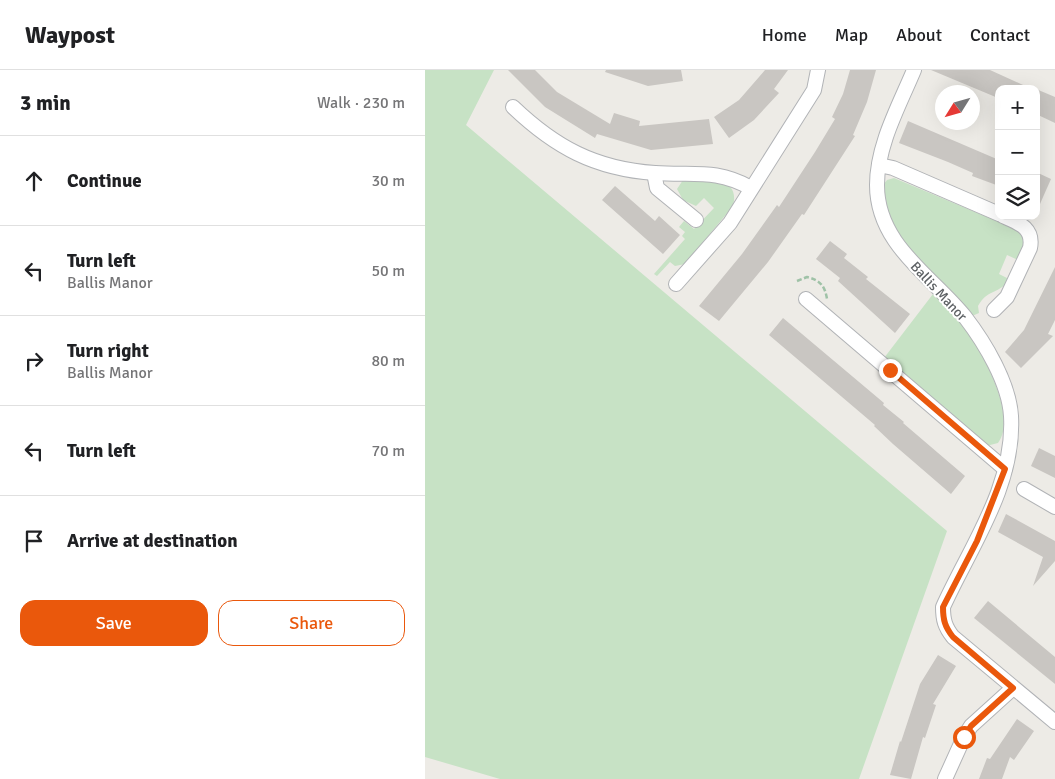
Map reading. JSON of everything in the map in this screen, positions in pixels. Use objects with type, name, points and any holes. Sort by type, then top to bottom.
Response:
[{"type":"street","points":[[676,284],[729,223],[814,90],[818,70]]},
{"type":"street","name":"Ballis Manor","points":[[914,70],[886,138],[879,165],[877,185],[879,204],[886,224],[911,262],[965,317],[994,364],[1004,388],[1011,415],[1010,442],[1005,469],[977,541],[943,607],[943,618],[945,627],[953,637],[1055,722]]},
{"type":"street","points":[[513,106],[551,139],[575,154],[597,163],[626,170],[654,173],[716,174],[733,178],[751,188]]},
{"type":"street","points":[[879,165],[893,168],[995,212]]},
{"type":"street","points":[[654,173],[657,188],[695,220]]},
{"type":"street","points":[[994,310],[1007,297],[1031,248],[1032,239],[1025,227],[1011,220]]},
{"type":"street","points":[[806,299],[1005,469]]},
{"type":"street","points":[[1024,489],[1055,507]]},
{"type":"street","points":[[945,779],[971,726],[1013,688]]},
{"type":"green space","points":[[425,70],[494,70],[466,125],[947,531],[859,779],[500,779],[425,757]]},
{"type":"green space","points":[[894,178],[1018,230],[1025,240],[1018,260],[1007,255],[999,274],[1009,279],[1006,284],[982,300],[978,306],[979,313],[972,316],[910,251],[890,220],[883,185],[887,180]]},
{"type":"green space","points":[[683,180],[710,180],[726,184],[732,189],[734,196],[733,206],[685,264],[675,266],[670,262],[657,276],[654,274],[685,239],[682,236],[685,232],[679,227],[684,221],[694,229],[714,208],[704,198],[696,206],[683,200],[677,189]]},
{"type":"green space","points":[[933,294],[951,311],[969,333],[994,381],[1004,416],[1003,431],[998,443],[986,446],[884,358]]},
{"type":"building","points":[[508,70],[535,70],[557,92],[610,124],[614,113],[640,121],[639,126],[709,119],[713,144],[651,150],[597,134],[595,138],[545,107]]},
{"type":"building","points":[[606,70],[681,70],[683,81],[648,86],[605,72]]},
{"type":"building","points":[[765,70],[788,70],[774,89],[779,93],[754,120],[729,138],[714,117],[739,100]]},
{"type":"building","points":[[850,70],[876,70],[867,102],[853,135],[855,136],[804,215],[802,214],[768,262],[719,321],[699,306],[742,254],[777,205],[779,207],[815,152],[835,119],[832,117],[843,94]]},
{"type":"building","points":[[931,70],[990,70],[1023,85],[995,85],[995,97],[980,90],[980,85],[967,85]]},
{"type":"building","points":[[1040,91],[1055,97],[1055,123],[1040,116]]},
{"type":"building","points":[[908,121],[995,158],[995,185],[972,176],[973,173],[948,162],[899,143]]},
{"type":"building","points":[[1040,174],[1051,179],[1040,204]]},
{"type":"building","points":[[615,186],[655,221],[659,216],[680,235],[663,254],[602,200]]},
{"type":"building","points":[[830,241],[847,254],[844,258],[868,277],[866,279],[910,314],[895,333],[838,281],[840,278],[816,259]]},
{"type":"building","points":[[1055,267],[1055,320],[1048,334],[1053,336],[1021,368],[1005,352],[1024,330]]},
{"type":"building","points":[[783,318],[884,403],[883,405],[965,476],[951,494],[893,444],[875,425],[769,335]]},
{"type":"building","points":[[1039,448],[1055,456],[1055,478],[1031,466]]},
{"type":"building","points":[[1006,514],[1055,541],[1055,561],[1033,586],[1043,557],[998,532]]},
{"type":"building","points":[[988,601],[1055,657],[1055,684],[974,618]]},
{"type":"building","points":[[938,655],[956,666],[933,704],[936,705],[925,738],[923,737],[911,779],[890,775],[920,684]]},
{"type":"building","points":[[1017,719],[1034,731],[1014,760],[1010,757],[1002,779],[979,779],[987,758],[990,759]]},
{"type":"route","points":[[890,370],[1005,469],[977,541],[943,607],[943,618],[945,627],[953,637],[1013,688],[971,726],[964,737]]}]
